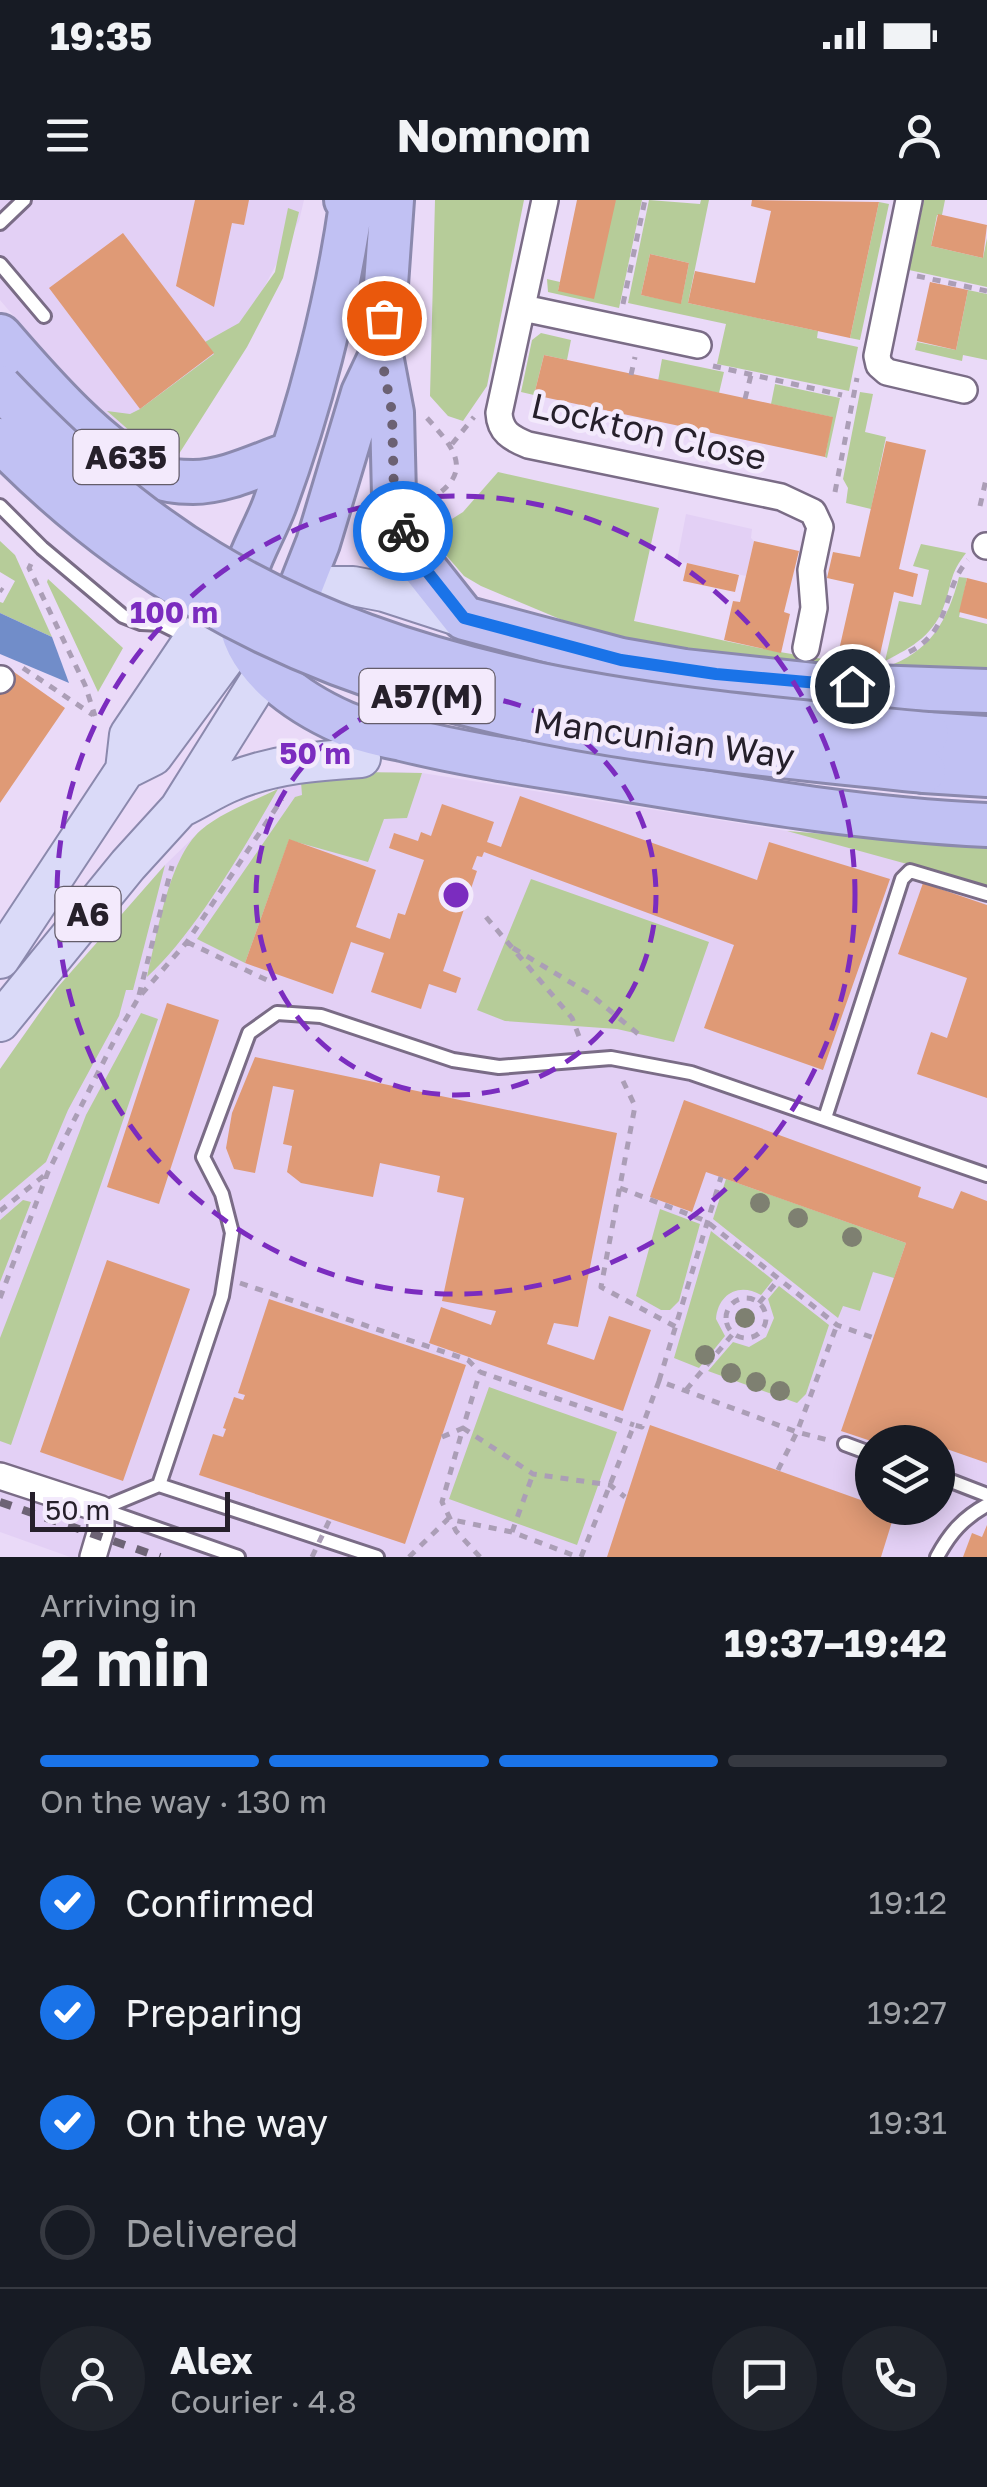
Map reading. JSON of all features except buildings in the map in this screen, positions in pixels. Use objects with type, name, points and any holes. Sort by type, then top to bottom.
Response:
[{"type":"highway","name":"A6","points":[[296,599],[318,543],[363,394],[381,355],[354,201]]},
{"type":"highway","name":"A6","points":[[244,575],[274,506],[314,377],[354,201]]},
{"type":"highway","name":"A635","points":[[0,336],[84,423],[154,476],[192,482],[210,480],[290,454]]},
{"type":"highway","name":"A57(M)","points":[[381,355],[392,412],[394,496],[400,524],[418,560],[464,618],[621,660],[684,671],[813,685],[987,691]]},
{"type":"highway","points":[[314,377],[346,394],[363,394]]},
{"type":"highway","name":"Mancunian Way","points":[[0,387],[40,430],[90,474],[180,542],[282,601],[355,633],[501,677],[588,695],[786,721],[925,753],[987,775]]},
{"type":"highway","name":"Mancunian Way","points":[[0,440],[74,510],[199,599],[290,646],[427,696],[573,730],[686,746],[925,753],[987,738]]},
{"type":"highway","points":[[243,634],[239,610],[244,575]]},
{"type":"highway","name":"A57(M)","points":[[243,634],[266,670],[360,743],[454,752],[888,819],[987,825]]},
{"type":"main road","name":"A6","points":[[0,959],[125,770],[129,734],[178,632],[229,602],[244,575]]},
{"type":"main road","points":[[125,770],[153,756],[243,634],[296,599],[326,586],[353,586],[464,618]]},
{"type":"main road","name":"A6","points":[[0,1022],[179,809],[266,670],[296,599]]},
{"type":"main road","name":"A57(M)","points":[[179,809],[233,781],[360,743]]},
{"type":"street","name":"Lockton Close","points":[[545,200],[499,413],[505,432],[528,444],[781,497],[813,512],[820,526],[811,570],[814,608],[806,648]]},
{"type":"street","points":[[909,200],[877,356],[879,365],[886,372],[964,390]]},
{"type":"street","points":[[523,308],[704,355]]},
{"type":"street","points":[[0,1476],[101,1509],[101,1530],[93,1557]]},
{"type":"lane","points":[[0,223],[24,200]]},
{"type":"lane","points":[[0,264],[44,316]]},
{"type":"lane","points":[[0,506],[42,548],[123,616],[178,632]]},
{"type":"lane","points":[[825,1118],[902,879],[910,872],[987,894]]},
{"type":"lane","points":[[159,1486],[222,1296],[232,1233],[222,1194],[204,1157],[249,1033],[277,1013],[321,1016],[452,1060],[499,1066],[611,1058],[691,1073],[987,1174]]},
{"type":"lane","points":[[845,1444],[855,1448]]},
{"type":"lane","points":[[955,1482],[987,1494]]},
{"type":"lane","points":[[101,1509],[159,1486],[377,1557]]},
{"type":"lane","points":[[937,1557],[948,1536],[966,1516],[987,1505]]},
{"type":"lane","points":[[101,1509],[238,1557]]},
{"type":"path","points":[[622,306],[644,200]]},
{"type":"path","points":[[905,273],[987,291]]},
{"type":"path","points":[[631,374],[637,349]]},
{"type":"path","points":[[704,355],[751,375],[842,395]]},
{"type":"path","points":[[746,399],[751,375]]},
{"type":"path","points":[[835,492],[858,378]]},
{"type":"path","points":[[980,506],[987,475]]},
{"type":"path","points":[[904,655],[938,629],[956,574],[981,550]]},
{"type":"path","points":[[0,680],[17,665],[95,716],[85,685],[29,568],[34,560]]},
{"type":"path","points":[[139,997],[187,942],[284,796]]},
{"type":"path","points":[[0,1298],[48,1172],[139,997],[173,864]]},
{"type":"path","points":[[486,917],[572,1018],[580,1040]]},
{"type":"path","points":[[187,942],[271,982]]},
{"type":"path","points":[[513,948],[590,994],[643,1038]]},
{"type":"path","points":[[620,1077],[635,1106],[601,1287],[676,1327]]},
{"type":"path","points":[[0,1211],[48,1172]]},
{"type":"path","points":[[224,1278],[468,1360],[480,1372],[642,1427],[722,1177]]},
{"type":"path","points":[[620,1188],[706,1221],[836,1325],[874,1338]]},
{"type":"path","points":[[759,1302],[779,1279]]},
{"type":"path","points":[[740,1298],[759,1302],[766,1322],[759,1334],[746,1339],[733,1334],[726,1323],[730,1305],[740,1298]]},
{"type":"path","points":[[778,1470],[836,1325]]},
{"type":"path","points":[[686,1390],[733,1334]]},
{"type":"path","points":[[480,1372],[442,1502],[448,1519],[480,1557]]},
{"type":"path","points":[[659,1380],[796,1432],[845,1444]]},
{"type":"path","points":[[448,1519],[512,1532],[580,1557],[634,1425]]},
{"type":"path","points":[[442,1436],[463,1428]]},
{"type":"path","points":[[463,1428],[533,1474],[610,1484],[625,1497]]},
{"type":"path","points":[[512,1532],[533,1474]]},
{"type":"path","points":[[312,1557],[330,1519]]},
{"type":"path","points":[[409,1557],[448,1519]]},
{"type":"shaded area","points":[[0,200],[304,200],[299,221],[179,449],[134,441],[50,359],[0,300]]},
{"type":"shaded area","points":[[686,514],[752,529],[754,541],[746,576],[677,561]]},
{"type":"shaded area","points":[[393,772],[422,773],[787,831],[899,840],[987,839],[987,1557],[70,1557],[0,1532],[0,1069],[57,988],[165,865],[200,831],[278,789],[301,782]]},
{"type":"green space","points":[[435,200],[524,200],[487,386],[463,421],[448,416],[430,396]]},
{"type":"green space","points":[[616,200],[642,200],[619,308],[548,292],[547,279],[560,282],[558,291]]},
{"type":"green space","points":[[649,200],[700,204],[701,200],[709,200],[688,303],[818,331],[817,338],[858,347],[849,391],[717,364],[726,324],[628,303]],"holes":[[[650,254],[689,263],[681,303],[641,295]]]},
{"type":"green space","points":[[924,200],[945,200],[942,215],[937,215],[931,246],[983,258],[987,238],[987,287],[909,270]]},
{"type":"green space","points":[[879,202],[889,204],[860,340],[850,338]]},
{"type":"green space","points":[[288,208],[299,212],[283,278],[247,347],[177,457],[147,446],[107,411],[130,414],[140,409],[214,354],[205,342],[239,323],[275,272]]},
{"type":"green space","points":[[968,290],[987,294],[987,360],[963,355],[962,361],[915,350],[917,342],[956,350]]},
{"type":"green space","points":[[541,333],[571,340],[567,360],[544,355],[534,395],[521,392],[532,340]]},
{"type":"green space","points":[[662,359],[724,372],[719,393],[658,381]]},
{"type":"green space","points":[[775,384],[840,398],[827,458],[832,417],[771,404]]},
{"type":"green space","points":[[860,392],[873,394],[865,432],[886,437],[871,509],[846,503],[848,488],[843,479]]},
{"type":"green space","points":[[498,472],[659,508],[634,621],[762,649],[880,668],[901,661],[925,644],[943,621],[959,577],[967,578],[959,617],[987,624],[987,674],[945,681],[681,653],[567,622],[464,576],[428,534],[463,512]]},
{"type":"green space","points":[[0,541],[15,555],[52,637],[0,613],[0,602],[3,603],[15,581],[0,572]]},
{"type":"green space","points":[[921,544],[966,553],[954,572],[941,614],[929,631],[914,645],[885,661],[899,601],[921,605],[929,570],[913,566]]},
{"type":"green space","points":[[48,579],[123,648],[98,692],[47,582]]},
{"type":"green space","points":[[363,772],[422,773],[407,818],[384,819],[368,862],[289,840],[245,963],[197,939],[295,797],[302,795],[301,782]]},
{"type":"green space","points":[[278,789],[201,913],[147,977],[165,899],[190,843],[218,818]]},
{"type":"green space","points":[[787,831],[899,840],[987,839],[987,886]]},
{"type":"green space","points":[[165,865],[133,990],[126,990],[119,1016],[68,1110],[46,1162],[0,1201],[0,1069],[57,988]]},
{"type":"green space","points":[[531,879],[709,942],[674,1042],[617,1029],[505,1021],[477,1010]]},
{"type":"green space","points":[[141,1013],[158,1019],[11,1445],[0,1441],[0,1338],[86,1115]]},
{"type":"green space","points":[[726,1179],[906,1243],[894,1278],[873,1272],[860,1311],[843,1306],[838,1318],[713,1219]]},
{"type":"green space","points":[[23,1200],[31,1202],[0,1282],[0,1220]]},
{"type":"green space","points":[[660,1209],[700,1224],[679,1301],[670,1310],[661,1310],[636,1296]]},
{"type":"green space","points":[[711,1231],[773,1280],[761,1295],[738,1290],[725,1297],[716,1319],[725,1336],[699,1368],[674,1358]]},
{"type":"green space","points":[[779,1286],[829,1325],[806,1394],[797,1403],[708,1371],[733,1342],[749,1347],[766,1337],[774,1318],[768,1299]]},
{"type":"green space","points":[[489,1387],[617,1432],[577,1545],[449,1499]]},
{"type":"water","points":[[0,613],[52,637],[69,683],[0,654]]},
{"type":"railway","points":[[0,1502],[160,1557]]},
{"type":"way so far","points":[[384,318],[381,355],[392,412],[394,496],[403,531]]},
{"type":"route","points":[[403,531],[418,560],[464,618],[621,660],[684,671],[852,686]]}]
